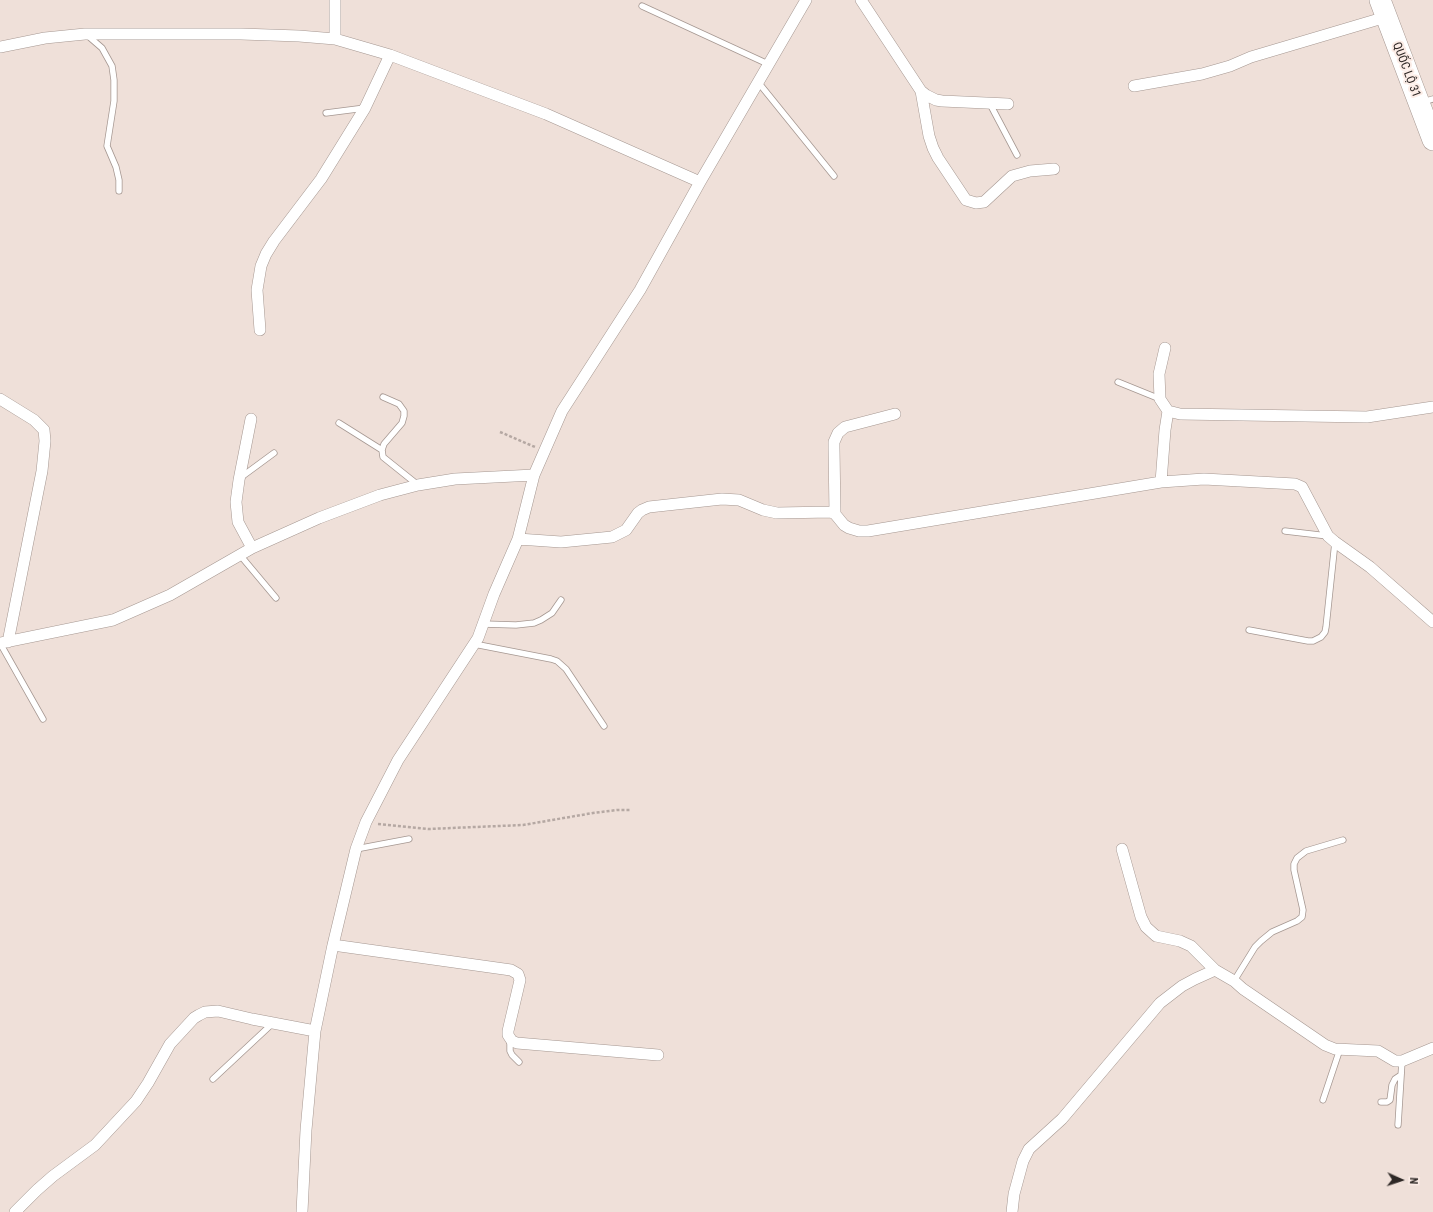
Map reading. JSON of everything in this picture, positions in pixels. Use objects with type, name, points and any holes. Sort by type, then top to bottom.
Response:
[{"type":"highway","name":"QUỐC LỘ 31","points":[[1383,8],[1426,101],[1433,140]]},
{"type":"street","points":[[334,0],[335,39]]},
{"type":"street","points":[[302,1212],[306,1130],[315,1031],[333,945],[356,849],[366,822],[398,760],[478,638],[494,594],[518,539],[534,475],[562,411],[640,290],[700,182],[806,0]]},
{"type":"street","points":[[861,0],[921,91],[929,136],[933,148],[966,200],[976,204],[984,202],[1012,176],[1030,171],[1054,169]]},
{"type":"street","points":[[1134,86],[1202,74],[1230,66],[1383,8]]},
{"type":"street","points":[[0,47],[45,38],[85,34],[241,34],[335,39],[390,55],[546,114],[700,182]]},
{"type":"street","points":[[260,330],[257,290],[261,266],[266,254],[274,241],[321,179],[365,108],[390,55]]},
{"type":"street","points":[[921,91],[936,100],[1008,104]]},
{"type":"street","points":[[1165,348],[1159,374],[1160,399],[1168,411],[1180,414],[1367,416],[1433,407]]},
{"type":"street","points":[[0,399],[34,420],[44,430],[45,441],[42,471],[3,643],[113,620],[170,595],[252,548],[319,518],[380,495],[418,485],[455,479],[534,475]]},
{"type":"street","points":[[1161,482],[1168,411]]},
{"type":"street","points":[[835,514],[834,442],[838,433],[845,427],[895,414]]},
{"type":"street","points":[[250,419],[238,480],[236,513],[238,522],[252,548]]},
{"type":"street","points":[[518,539],[562,542],[612,537],[626,530],[638,513],[649,507],[722,499],[738,500],[762,510],[777,513],[826,511],[835,514],[844,525],[849,528],[859,531],[868,531],[1161,482],[1204,478],[1295,484],[1302,487],[1331,539],[1370,568],[1433,622]]},
{"type":"street","points":[[1122,849],[1141,917],[1146,927],[1156,936],[1180,941],[1191,946],[1216,970],[1325,1045],[1334,1049],[1378,1051],[1395,1061],[1402,1061],[1433,1048]]},
{"type":"street","points":[[333,945],[511,970],[516,972],[520,977],[520,980],[508,1035],[510,1040],[517,1043],[658,1055]]},
{"type":"street","points":[[1012,1212],[1014,1194],[1023,1161],[1029,1149],[1062,1119],[1160,1003],[1182,986],[1216,970]]},
{"type":"street","points":[[15,1212],[52,1176],[95,1145],[136,1101],[170,1044],[194,1018],[205,1012],[218,1011],[315,1031]]},
{"type":"lane","points":[[642,6],[768,64]]},
{"type":"lane","points":[[85,34],[102,48],[112,66],[114,101],[106,146],[116,167],[119,180],[119,191]]},
{"type":"lane","points":[[758,82],[834,176]]},
{"type":"lane","points":[[990,104],[1017,155]]},
{"type":"lane","points":[[326,113],[365,108]]},
{"type":"lane","points":[[1118,382],[1160,399]]},
{"type":"lane","points":[[384,397],[400,404],[404,411],[402,424],[384,444],[382,450],[385,459],[418,485]]},
{"type":"lane","points":[[339,422],[382,450]]},
{"type":"lane","points":[[238,480],[274,453]]},
{"type":"lane","points":[[1249,630],[1308,641],[1313,641],[1321,637],[1325,632],[1331,539],[1285,531]]},
{"type":"lane","points":[[240,555],[276,598]]},
{"type":"lane","points":[[483,624],[516,625],[534,623],[552,613],[561,600]]},
{"type":"lane","points":[[3,643],[43,719]]},
{"type":"lane","points":[[474,644],[557,662],[566,669],[604,726]]},
{"type":"lane","points":[[356,849],[409,839]]},
{"type":"lane","points":[[1234,981],[1255,947],[1261,941],[1272,932],[1297,922],[1302,917],[1303,910],[1294,870],[1294,864],[1297,858],[1306,851],[1343,840]]},
{"type":"lane","points":[[214,1079],[273,1023]]},
{"type":"lane","points":[[510,1040],[510,1051],[519,1062]]},
{"type":"lane","points":[[1322,1100],[1340,1049]]},
{"type":"lane","points":[[1398,1125],[1402,1061]]},
{"type":"lane","points":[[1381,1102],[1387,1102],[1390,1100],[1392,1085],[1395,1079],[1401,1075]]},
{"type":"path","points":[[500,432],[545,451]]},
{"type":"path","points":[[366,822],[428,829],[515,825],[601,812],[630,810]]}]
